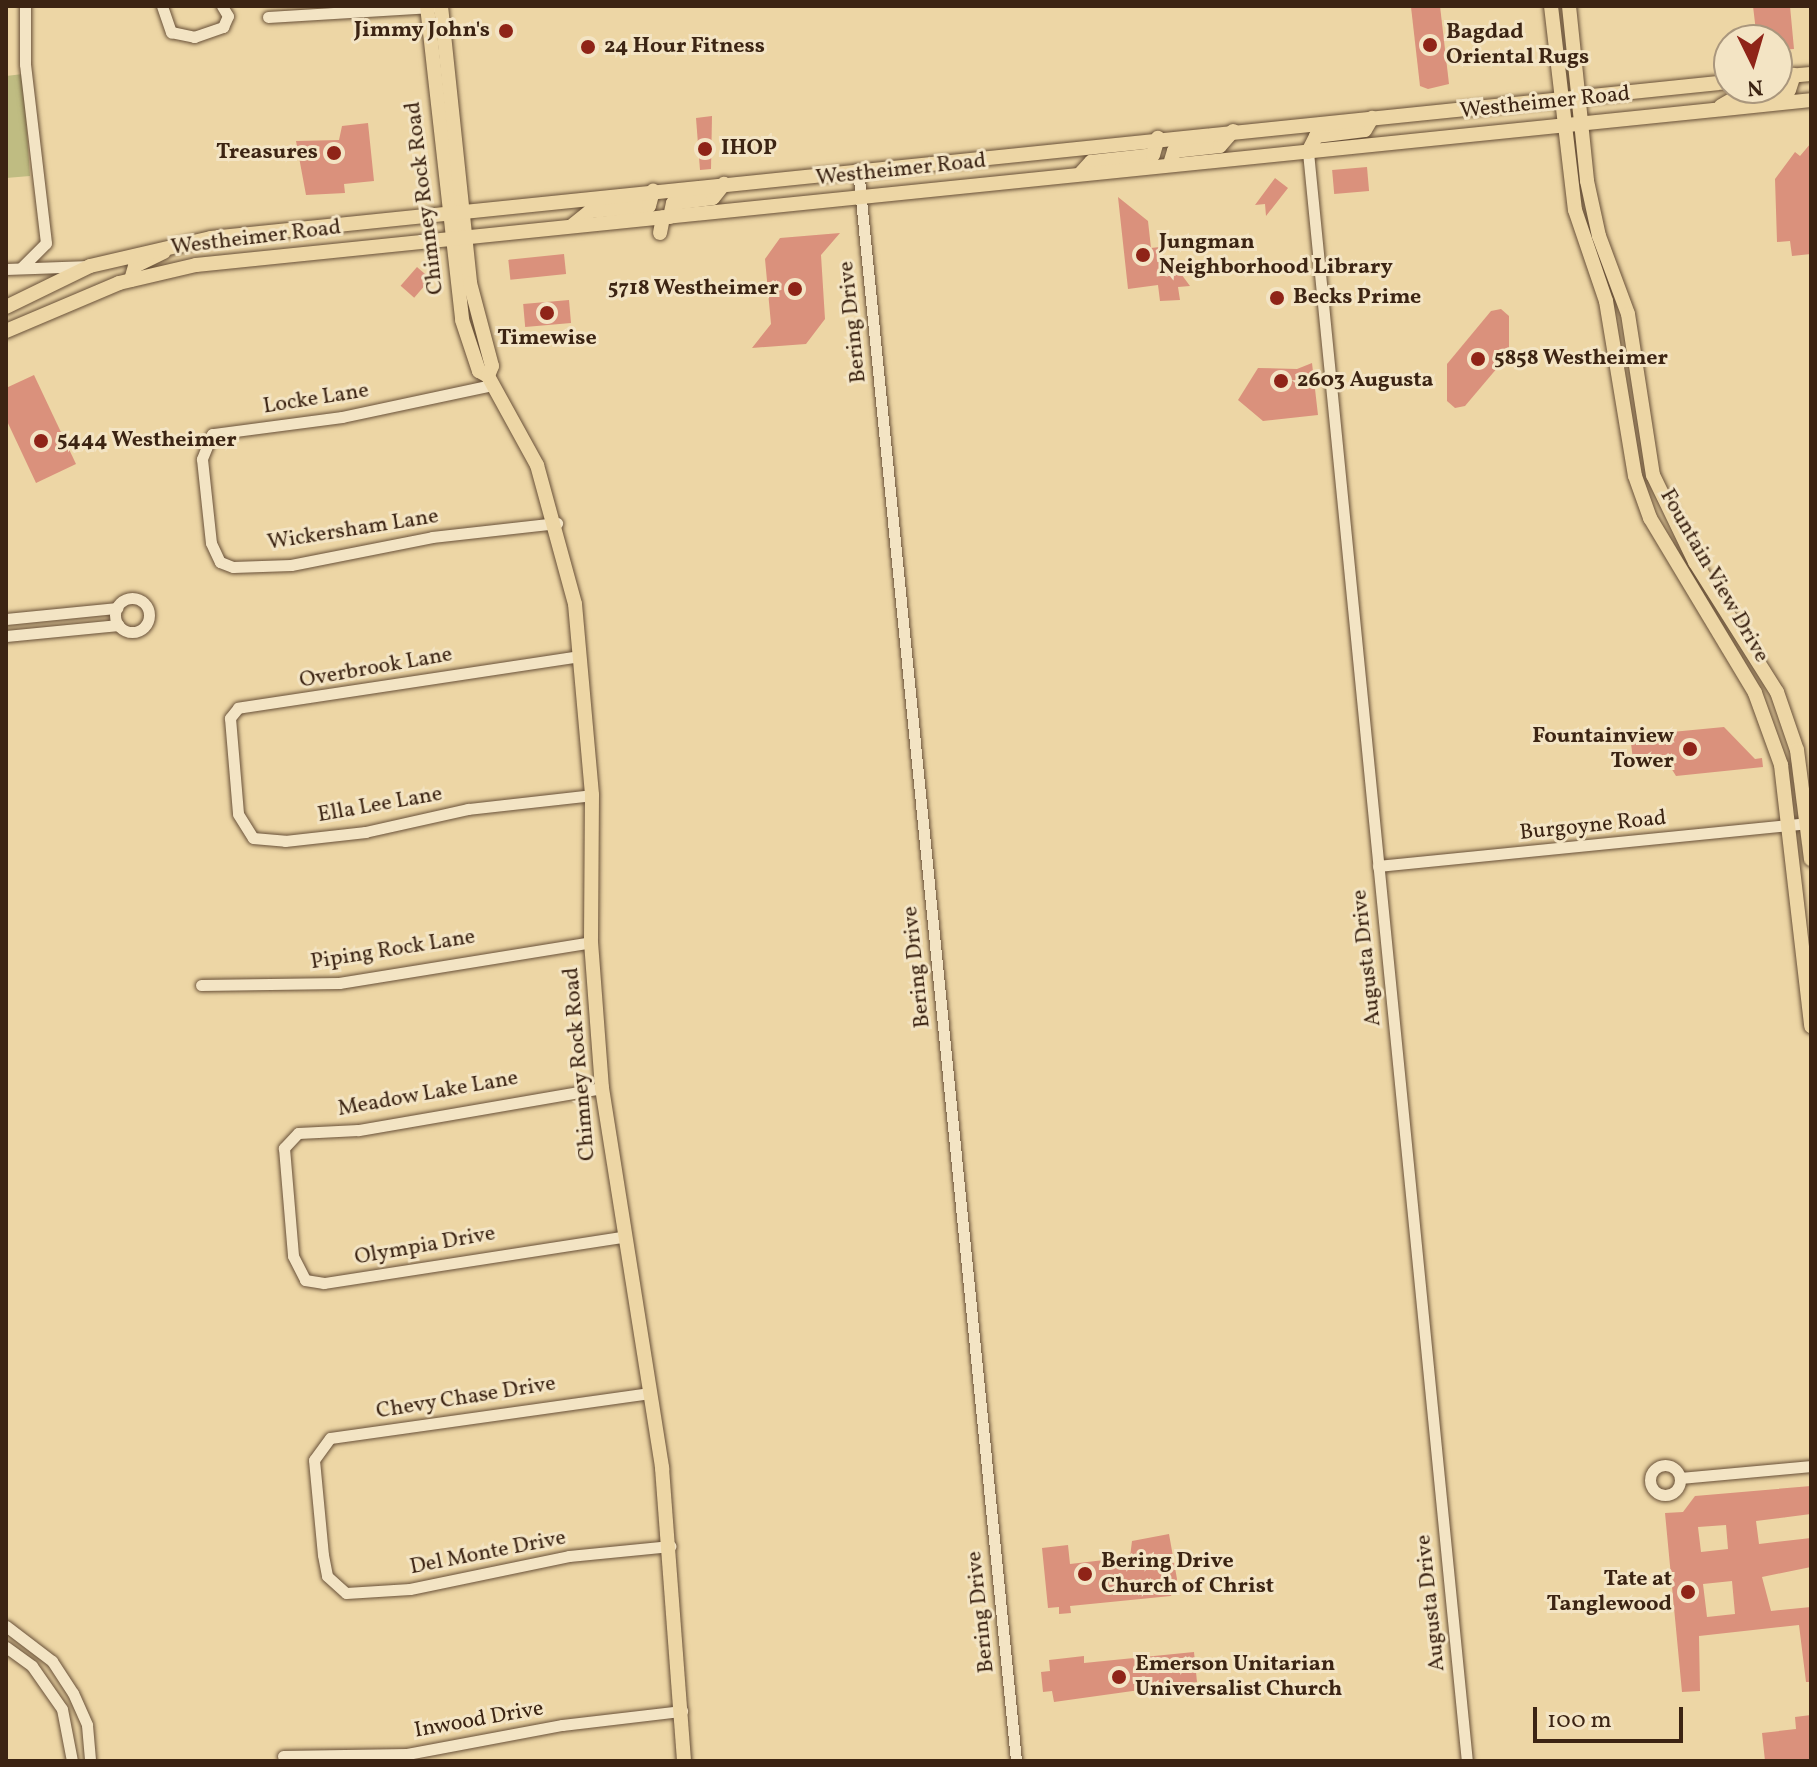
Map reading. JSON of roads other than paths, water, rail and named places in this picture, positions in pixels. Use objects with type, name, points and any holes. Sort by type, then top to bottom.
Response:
[{"type":"main road","name":"Fountain View Drive","points":[[1551,6],[1559,98],[1575,210],[1606,301],[1632,457],[1650,518],[1769,722],[1791,825],[1809,981],[1811,1026]]},
{"type":"main road","name":"Fountain View Drive","points":[[1569,6],[1581,121],[1599,236],[1622,297],[1636,349],[1648,454],[1695,562],[1777,692],[1797,750],[1809,823],[1811,859]]},
{"type":"main road","name":"Chimney Rock Road","points":[[434,7],[455,211],[450,237],[469,319],[492,366],[490,380],[537,465],[557,523],[580,656],[592,795],[591,942],[602,1088],[622,1237],[650,1393],[671,1546],[684,1761]]},
{"type":"main road","points":[[1717,109],[1738,96],[1789,90],[1794,75],[1811,74]]},
{"type":"main road","name":"Westheimer Road","points":[[6,307],[90,266],[182,243],[858,169],[1713,83]]},
{"type":"main road","points":[[1805,100],[1811,87]]},
{"type":"main road","name":"Westheimer Road","points":[[6,331],[131,280],[196,265],[1805,100]]},
{"type":"main road","points":[[1308,152],[1316,136],[1365,130],[1372,118]]},
{"type":"main road","points":[[1170,164],[1174,151],[1220,146],[1233,131]]},
{"type":"main road","points":[[1081,173],[1091,162],[1153,155],[1158,138]]},
{"type":"main road","points":[[660,233],[673,203],[714,197],[724,184]]},
{"type":"main road","points":[[573,225],[590,211],[649,206],[653,191]]},
{"type":"main road","name":"Chimney Rock Road","points":[[455,211],[466,235],[469,319]]},
{"type":"main road","points":[[131,280],[135,266],[182,243]]},
{"type":"main road","points":[[1599,283],[1615,278]]},
{"type":"main road","points":[[1606,301],[1622,297]]},
{"type":"main road","points":[[1632,457],[1648,454]]},
{"type":"main road","points":[[1733,657],[1751,647]]},
{"type":"street","points":[[25,6],[25,64],[46,243],[69,264]]},
{"type":"street","points":[[162,6],[171,32],[194,37],[223,27],[228,16],[222,6]]},
{"type":"street","points":[[268,17],[434,7]]},
{"type":"street","name":"Augusta Drive","points":[[1308,152],[1467,1761]]},
{"type":"street","name":"Bering Drive","points":[[858,169],[1016,1761]]},
{"type":"street","points":[[21,268],[46,243]]},
{"type":"street","points":[[6,269],[69,264],[90,266]]},
{"type":"street","name":"Locke Lane","points":[[207,500],[202,459],[212,434],[342,417],[490,380]]},
{"type":"street","name":"Wickersham Lane","points":[[207,500],[211,543],[220,562],[233,567],[291,565],[432,537],[557,523]]},
{"type":"street","points":[[6,619],[117,608],[134,598],[149,612],[140,630],[118,625],[6,636]]},
{"type":"street","points":[[117,608],[118,625]]},
{"type":"street","name":"Overbrook Lane","points":[[234,765],[230,718],[238,708],[580,656]]},
{"type":"street","name":"Ella Lee Lane","points":[[234,765],[243,829],[267,842],[592,795]]},
{"type":"street","name":"Burgoyne Road","points":[[1378,866],[1809,823]]},
{"type":"street","name":"Piping Rock Lane","points":[[201,985],[339,983],[591,942]]},
{"type":"street","name":"Meadow Lake Lane","points":[[288,1213],[284,1148],[298,1133],[358,1130],[602,1088]]},
{"type":"street","name":"Olympia Drive","points":[[288,1213],[298,1272],[324,1283],[622,1237]]},
{"type":"street","name":"Chevy Chase Drive","points":[[319,1520],[314,1460],[330,1438],[650,1393]]},
{"type":"street","points":[[1680,1478],[1811,1466]]},
{"type":"street","name":"Del Monte Drive","points":[[319,1520],[327,1576],[346,1593],[410,1589],[569,1556],[671,1546]]},
{"type":"street","points":[[6,1626],[60,1673],[81,1708],[90,1761]]},
{"type":"street","points":[[6,1647],[47,1684],[68,1728],[72,1761]]},
{"type":"street","points":[[47,1684],[60,1673]]},
{"type":"street","name":"Inwood Drive","points":[[283,1756],[407,1754],[562,1725],[682,1711]]},
{"type":"place","name":"Jimmy John's","points":[[506,31]]},
{"type":"place","name":"Bagdad Oriental Rugs","points":[[1430,45]]},
{"type":"place","name":"24 Hour Fitness","points":[[588,47]]},
{"type":"place","name":"IHOP","points":[[705,149]]},
{"type":"place","name":"Treasures","points":[[334,153]]},
{"type":"place","name":"Jungman Neighborhood Library","points":[[1143,255]]},
{"type":"place","name":"5718 Westheimer","points":[[795,289]]},
{"type":"place","name":"Becks Prime","points":[[1277,298]]},
{"type":"place","name":"Timewise","points":[[547,313]]},
{"type":"place","name":"5858 Westheimer","points":[[1478,359]]},
{"type":"place","name":"2603 Augusta","points":[[1281,381]]},
{"type":"place","name":"5444 Westheimer","points":[[41,441]]},
{"type":"place","name":"Fountainview Tower","points":[[1690,749]]},
{"type":"place","name":"Bering Drive Church of Christ","points":[[1085,1574]]},
{"type":"place","name":"Tate at Tanglewood","points":[[1688,1592]]},
{"type":"place","name":"Emerson Unitarian Universalist Church","points":[[1119,1677]]}]
